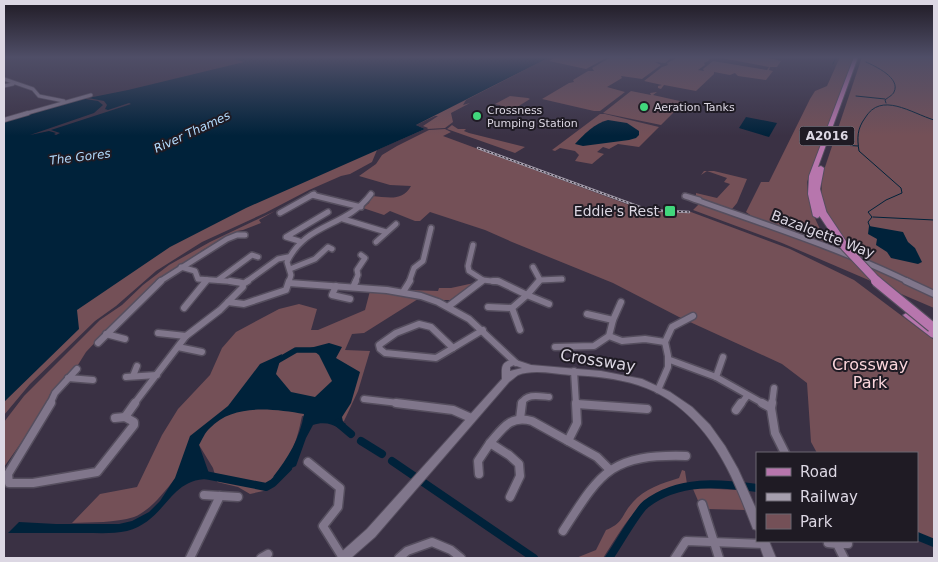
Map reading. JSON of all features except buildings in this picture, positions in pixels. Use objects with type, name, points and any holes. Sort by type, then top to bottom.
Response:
[{"type":"main road","name":"A2016","points":[[846,83],[812,176],[811,194],[834,242],[855,268],[908,315],[933,331]]},
{"type":"main road","name":"A2016","points":[[851,83],[818,178],[817,189],[820,215],[858,262],[933,331]]},
{"type":"street","points":[[4,86],[14,84],[33,89],[39,96],[66,101]]},
{"type":"street","points":[[4,120],[91,95]]},
{"type":"street","points":[[280,213],[314,194],[361,207]]},
{"type":"street","points":[[228,302],[244,304],[286,290],[291,275],[286,262],[299,241],[318,229],[343,219],[369,201],[371,194]]},
{"type":"street","name":"Bazalgette Way","points":[[700,201],[870,263],[934,294]]},
{"type":"street","points":[[299,241],[286,237],[328,212]]},
{"type":"street","points":[[315,219],[330,224]]},
{"type":"street","points":[[343,219],[386,232]]},
{"type":"street","points":[[376,242],[396,224]]},
{"type":"street","points":[[403,292],[412,277],[414,268],[423,261],[431,228]]},
{"type":"street","points":[[98,343],[156,284],[227,239],[237,235],[245,235]]},
{"type":"street","points":[[473,245],[468,266],[469,272],[483,280],[498,282],[549,304]]},
{"type":"street","points":[[290,269],[315,259],[328,247],[332,249]]},
{"type":"street","points":[[218,280],[260,250]]},
{"type":"street","points":[[252,255],[258,257]]},
{"type":"street","points":[[353,286],[358,275],[357,270],[365,258],[361,255]]},
{"type":"street","points":[[125,417],[186,336],[228,302],[242,289],[243,284],[278,259],[288,257]]},
{"type":"street","points":[[181,267],[195,270],[198,279],[236,281],[243,284]]},
{"type":"street","points":[[533,267],[540,280]]},
{"type":"street","points":[[488,307],[512,308],[540,280],[562,279]]},
{"type":"street","points":[[184,308],[207,280]]},
{"type":"street","points":[[449,306],[478,286],[483,280]]},
{"type":"street","points":[[289,283],[353,286],[403,292],[426,297],[449,306],[482,330],[506,355],[512,370],[407,493],[371,533],[343,558],[323,526],[338,507],[340,488],[308,462]]},
{"type":"street","points":[[336,286],[332,296],[350,299]]},
{"type":"street","points":[[555,347],[594,346],[609,336],[613,320],[621,302]]},
{"type":"street","points":[[512,308],[520,330]]},
{"type":"street","points":[[587,314],[613,320]]},
{"type":"street","points":[[658,390],[666,375],[670,360],[665,342],[672,327],[693,316]]},
{"type":"street","points":[[453,348],[430,324],[422,322],[392,335],[379,345],[380,349],[385,353],[436,358],[453,348],[482,330]]},
{"type":"street","points":[[158,333],[186,336]]},
{"type":"street","points":[[106,334],[125,339]]},
{"type":"street","points":[[609,336],[622,341],[644,339],[665,342]]},
{"type":"street","points":[[178,348],[202,352]]},
{"type":"street","points":[[716,377],[723,357]]},
{"type":"street","points":[[670,360],[716,377],[771,408]]},
{"type":"street","points":[[137,366],[129,376],[157,375]]},
{"type":"street","points":[[77,369],[55,393],[48,409],[25,443],[8,474],[9,483],[38,482],[73,475],[96,473],[134,425],[134,422],[125,417],[115,418]]},
{"type":"street","name":"Crossway","points":[[512,370],[574,371],[626,378],[658,390],[689,409],[710,430],[734,469],[756,522]]},
{"type":"street","points":[[568,441],[578,423],[574,371]]},
{"type":"street","points":[[68,378],[93,380]]},
{"type":"street","points":[[774,388],[771,408],[775,433],[784,452]]},
{"type":"street","points":[[520,419],[520,404],[523,398],[530,396],[549,397]]},
{"type":"street","points":[[736,410],[747,396]]},
{"type":"street","points":[[364,399],[453,410],[471,418]]},
{"type":"street","points":[[577,404],[648,409]]},
{"type":"street","points":[[480,474],[478,461],[490,444],[505,424],[520,419],[532,421],[597,457],[610,470]]},
{"type":"street","points":[[490,444],[516,459],[521,468],[521,478],[510,497]]},
{"type":"street","points":[[563,531],[597,482],[610,470],[633,461],[659,455],[686,456]]},
{"type":"street","points":[[204,495],[238,497]]},
{"type":"street","points":[[190,558],[220,496]]},
{"type":"street","points":[[702,504],[719,558]]},
{"type":"street","points":[[675,558],[686,541],[763,542],[770,558]]},
{"type":"street","points":[[399,558],[407,551],[432,542],[451,550],[461,558]]},
{"type":"street","points":[[844,558],[833,544],[848,544]]},
{"type":"green space","points":[[499,83],[466,100],[463,105],[470,103],[451,113],[453,122],[445,128],[427,129],[423,126],[438,116],[416,125],[425,129],[377,150],[372,162],[202,242],[156,271],[116,306],[95,321],[30,384],[4,415],[4,378],[108,275]]},
{"type":"green space","points":[[569,83],[613,83],[607,87],[625,92],[600,111],[542,99]]},
{"type":"green space","points":[[654,83],[704,83],[696,91],[664,85],[661,89],[658,88],[658,86],[662,85]]},
{"type":"green space","points":[[828,83],[844,83],[807,182],[807,190],[814,215],[829,245],[753,217],[746,212],[761,182],[769,182],[815,91],[827,86]]},
{"type":"green space","points":[[853,83],[934,83],[934,291],[857,256],[840,237],[821,207],[822,176]]},
{"type":"green space","name":"Aeration Tanks","points":[[631,91],[651,95],[650,93],[657,92],[653,95],[684,102],[661,125],[603,113]]},
{"type":"green space","points":[[510,96],[530,99],[514,109],[495,104]]},
{"type":"green space","points":[[600,114],[659,127],[639,147],[618,144],[609,149],[603,147],[597,152],[604,154],[592,164],[575,161],[579,155],[575,151],[560,148],[555,151],[552,150]]},
{"type":"green space","points":[[452,125],[458,129],[466,129],[464,131],[469,133],[525,147],[515,153],[447,129]]},
{"type":"green space","name":"Crossway Park","points":[[445,129],[451,132],[443,136],[648,212],[691,212],[790,249],[854,280],[934,340],[934,545],[918,539],[918,452],[816,452],[811,442],[807,383],[782,364],[679,317],[613,283],[485,230],[430,212],[420,221],[415,221],[390,211],[384,215],[363,208],[369,203],[372,196],[399,196],[411,186],[390,185],[359,176],[376,164],[382,155],[429,130]]},
{"type":"green space","points":[[707,171],[747,179],[737,203],[732,209],[696,196],[696,193],[717,198],[730,184],[724,182],[727,178]]},
{"type":"green space","points":[[700,203],[829,248],[934,295],[934,308],[782,243],[693,210]]},
{"type":"green space","points":[[275,211],[259,220],[261,223],[237,231],[204,249],[154,284],[121,315],[86,352],[76,368],[50,394],[42,413],[4,467],[4,422],[24,396],[100,320],[122,305],[143,285],[169,265],[210,242]]},
{"type":"green space","points":[[474,283],[450,300],[443,300],[410,290],[438,291],[439,288],[451,288]]},
{"type":"green space","points":[[370,291],[398,293],[418,299],[364,333],[352,334],[345,350],[370,351],[358,391],[344,421],[302,416],[288,459],[268,490],[250,494],[238,487],[217,482],[213,468],[199,445],[161,496],[143,512],[134,517],[119,520],[72,523],[100,494],[137,487],[162,435],[178,409],[210,375],[222,348],[236,332],[279,309],[299,304],[317,309],[311,330],[318,330],[365,310]]},
{"type":"green space","points":[[682,470],[685,471],[687,484],[657,494],[646,502],[628,521],[603,558],[576,558],[596,550],[606,530],[619,521],[637,497],[654,487],[679,478]]},
{"type":"green space","points":[[693,489],[737,490],[745,510],[707,509],[699,503]]},
{"type":"water","points":[[156,83],[498,83],[416,125],[425,129],[246,208],[170,247],[77,310],[79,329],[4,402],[4,122],[78,100]]},
{"type":"water","points":[[746,117],[777,123],[769,137],[739,128]]},
{"type":"water","points":[[608,120],[627,123],[639,131],[639,135],[629,140],[583,146],[575,144],[594,127]]},
{"type":"water","points":[[869,226],[903,232],[908,242],[915,248],[922,262],[918,264],[891,258],[887,252],[876,245],[877,239],[868,234]]},
{"type":"water","points":[[329,343],[342,347],[336,358],[360,372],[351,403],[342,417],[343,422],[346,424],[340,429],[334,425],[313,425],[296,466],[273,477],[293,447],[300,431],[304,414],[267,410],[242,411],[219,420],[210,428],[199,445],[211,479],[197,480],[186,485],[176,492],[141,526],[127,531],[112,533],[8,533],[19,522],[119,524],[132,521],[149,512],[160,501],[175,478],[190,436],[228,406],[260,364],[282,354],[276,374],[291,392],[315,397],[332,381],[319,355],[310,348]]},
{"type":"pier","points":[[79,98],[104,101],[107,105],[105,109],[108,110],[131,104],[51,130],[60,133],[56,135],[54,134],[56,133],[49,131],[30,135],[94,113],[103,105],[98,101]]},
{"type":"waterway","points":[[886,103],[885,100],[894,92],[894,83]]},
{"type":"waterway","points":[[856,96],[885,99]]},
{"type":"waterway","points":[[870,227],[868,222],[872,217],[868,212],[886,200],[902,193],[901,188],[859,151],[858,134],[862,122],[872,110],[879,106],[888,105],[897,106],[934,120]]},
{"type":"waterway","points":[[842,145],[858,146]]},
{"type":"waterway","points":[[873,217],[934,220]]},
{"type":"waterway","points":[[277,361],[296,350],[318,350]]},
{"type":"waterway","points":[[338,423],[351,434]]},
{"type":"waterway","points":[[361,441],[382,454]]},
{"type":"waterway","points":[[392,461],[534,558]]},
{"type":"waterway","points":[[205,475],[266,487],[273,483],[288,468]]},
{"type":"waterway","points":[[609,558],[642,508],[659,496],[672,490],[700,485],[714,484],[756,488]]},
{"type":"waterway","points":[[918,536],[934,543]]},
{"type":"railway","points":[[478,148],[648,210],[689,212]]},
{"type":"place","name":"Aeration Tanks","points":[[644,107]]},
{"type":"place","name":"Crossness Pumping Station","points":[[477,116]]},
{"type":"place","name":"Eddie's Rest","points":[[670,211]]},
{"type":"water label","name":"River Thames","points":[[192,132]]},
{"type":"water label","name":"The Gores","points":[[80,157]]}]
